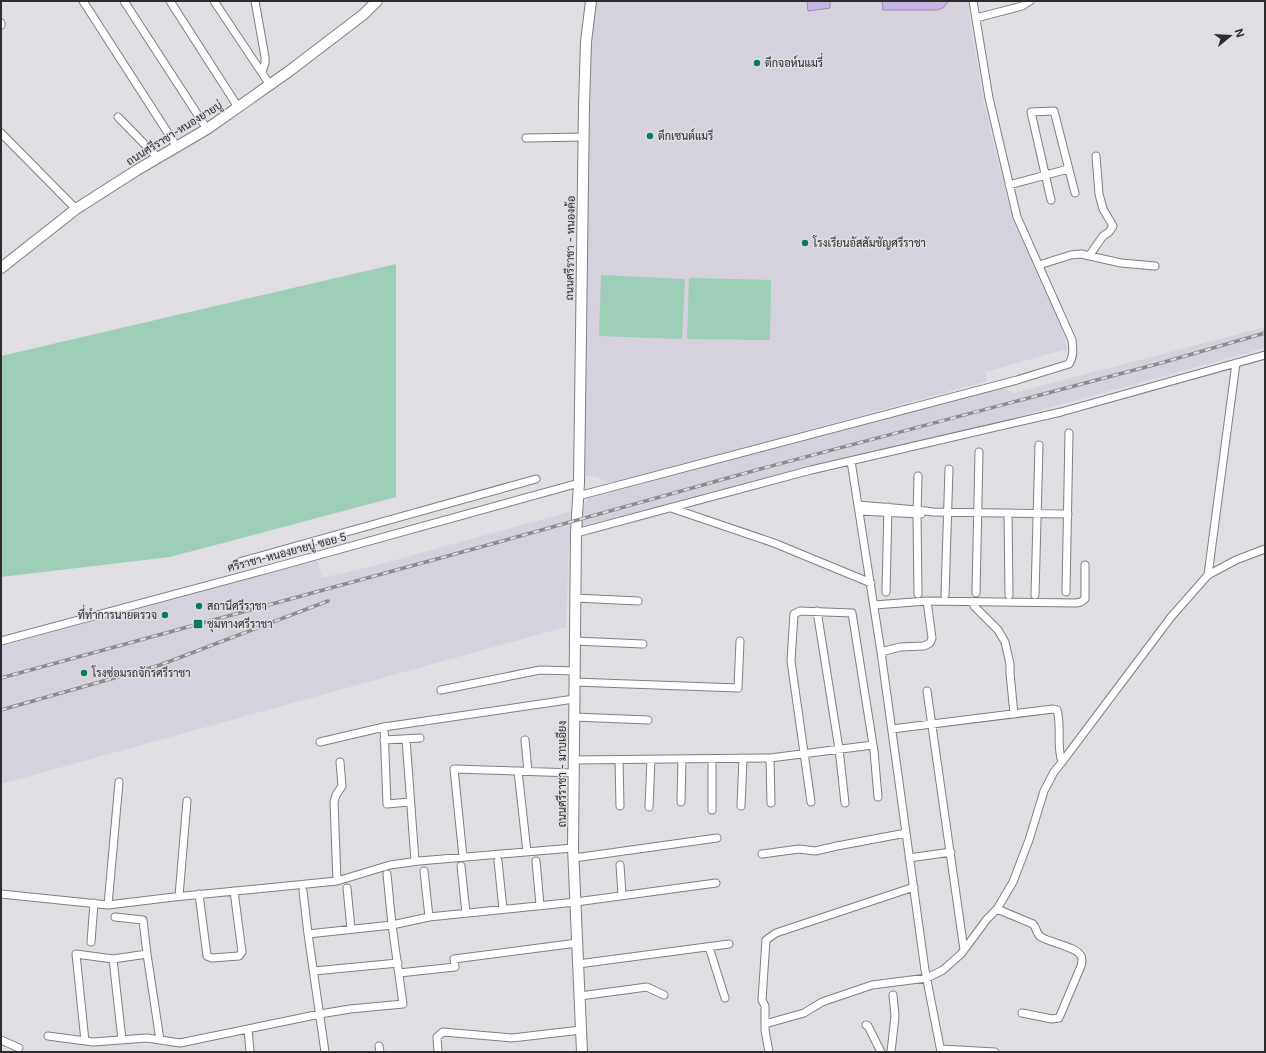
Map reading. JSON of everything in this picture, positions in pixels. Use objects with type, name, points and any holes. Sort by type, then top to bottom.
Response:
[{"type":"main road","name":"ถนนศรีราชา-หนองยายบู่","points":[[1,268],[76,209],[207,129],[238,108],[364,14],[377,1]]},
{"type":"main road","name":"ถนนศรีราชา - หนองค้อ","points":[[578,496],[586,42],[591,1]]},
{"type":"main road","name":"ถนนศรีราชา - มาบเอียง","points":[[578,496],[576,533],[574,682],[574,853],[582,1052]]},
{"type":"street","points":[[83,1],[177,147]]},
{"type":"street","points":[[124,1],[207,129]]},
{"type":"street","points":[[170,1],[238,108]]},
{"type":"street","points":[[214,1],[270,85]]},
{"type":"street","points":[[255,1],[265,57],[262,72]]},
{"type":"street","points":[[578,496],[1017,380],[1069,364],[1072,359],[1072,340],[1017,218],[989,98],[973,1]]},
{"type":"street","points":[[976,18],[1022,6],[1030,1]]},
{"type":"street","points":[[1051,200],[1044,176],[1031,112],[1054,111],[1075,193]]},
{"type":"street","points":[[118,117],[158,158]]},
{"type":"street","points":[[1,133],[76,209]]},
{"type":"street","points":[[526,138],[584,138]]},
{"type":"street","points":[[1089,256],[1103,236],[1109,232],[1113,226],[1103,209],[1099,194],[1096,156]]},
{"type":"street","points":[[1009,186],[1068,169]]},
{"type":"street","points":[[1039,265],[1071,255],[1081,254],[1121,262],[1155,266]]},
{"type":"street","points":[[576,533],[811,470],[1061,412],[1265,355]]},
{"type":"street","points":[[1208,575],[1236,363]]},
{"type":"street","points":[[1066,592],[1069,433]]},
{"type":"street","points":[[1035,595],[1039,445]]},
{"type":"street","points":[[976,593],[979,452]]},
{"type":"street","points":[[851,461],[871,583],[927,978],[941,1051],[995,1052]]},
{"type":"street","points":[[945,595],[949,468]]},
{"type":"street","points":[[918,476],[918,594]]},
{"type":"street","points":[[239,562],[536,479]]},
{"type":"street","name":"ศรีราชา-หนองยายบู่ ซอย 5","points":[[1,641],[272,568],[579,482]]},
{"type":"street","points":[[443,506],[446,520]]},
{"type":"street","points":[[670,508],[774,543],[871,583]]},
{"type":"street","points":[[859,508],[948,513],[1068,514]]},
{"type":"street","points":[[886,592],[888,510]]},
{"type":"street","points":[[1008,513],[1008,595]]},
{"type":"street","points":[[766,1024],[804,1013],[822,1002],[872,985],[927,978],[943,970],[964,950],[987,919],[997,909],[1013,882],[1029,840],[1044,791],[1054,772],[1171,617],[1208,575],[1236,560],[1265,549]]},
{"type":"street","points":[[874,605],[927,601],[1081,602],[1085,599],[1085,565]]},
{"type":"street","points":[[575,598],[638,601]]},
{"type":"street","points":[[881,652],[900,647],[924,646],[930,643],[932,638],[927,601]]},
{"type":"street","points":[[974,602],[974,606],[998,630],[1005,642],[1010,664],[1014,714]]},
{"type":"street","points":[[811,802],[791,661],[794,614],[800,611],[852,613],[873,744],[878,797]]},
{"type":"street","points":[[817,612],[845,803]]},
{"type":"street","points":[[575,641],[643,644]]},
{"type":"street","points":[[574,682],[738,688],[740,642]]},
{"type":"street","points":[[441,690],[540,670],[575,671]]},
{"type":"street","points":[[927,691],[964,950]]},
{"type":"street","points":[[320,742],[384,727],[574,699]]},
{"type":"street","points":[[892,729],[1054,709],[1057,710],[1060,736],[1059,748],[1062,762]]},
{"type":"street","points":[[574,717],[648,720]]},
{"type":"street","points":[[384,727],[387,804],[410,802]]},
{"type":"street","points":[[384,740],[420,738]]},
{"type":"street","points":[[406,739],[415,861]]},
{"type":"street","points":[[525,740],[528,772]]},
{"type":"street","points":[[574,760],[770,758],[873,744]]},
{"type":"street","points":[[741,806],[743,758]]},
{"type":"street","points":[[770,758],[771,803]]},
{"type":"street","points":[[649,807],[651,759]]},
{"type":"street","points":[[681,802],[682,759]]},
{"type":"street","points":[[712,759],[712,810]]},
{"type":"street","points":[[619,760],[620,806]]},
{"type":"street","points":[[337,881],[334,802],[335,797],[342,786],[340,762]]},
{"type":"street","points":[[463,857],[454,769],[574,773]]},
{"type":"street","points":[[518,771],[527,852]]},
{"type":"street","points":[[108,905],[119,782]]},
{"type":"street","points":[[179,896],[188,801]]},
{"type":"street","points":[[762,854],[799,849],[815,852],[837,846],[906,833]]},
{"type":"street","points":[[1,894],[108,905],[179,896],[337,881],[390,865],[415,861],[527,852],[574,853],[718,838]]},
{"type":"street","points":[[910,858],[951,852]]},
{"type":"street","points":[[498,861],[503,909]]},
{"type":"street","points":[[536,861],[540,905]]},
{"type":"street","points":[[620,865],[622,895]]},
{"type":"street","points":[[461,866],[466,913]]},
{"type":"street","points":[[424,871],[429,917]]},
{"type":"street","points":[[48,1036],[93,1042],[146,1038],[180,1043],[350,1008],[403,1004],[392,925],[387,874]]},
{"type":"street","points":[[308,934],[392,925],[429,917],[576,902],[716,883]]},
{"type":"street","points":[[769,1052],[765,1030],[765,1006],[762,1000],[766,940],[776,933],[914,887]]},
{"type":"street","points":[[347,888],[351,929]]},
{"type":"street","points":[[199,894],[208,956],[212,958],[239,956],[242,952],[234,891]]},
{"type":"street","points":[[303,891],[325,1052]]},
{"type":"street","points":[[91,942],[94,903]]},
{"type":"street","points":[[997,909],[1033,924],[1036,928],[1037,934],[1071,949],[1082,956],[1081,966],[1059,1018],[1052,1019],[1022,1013]]},
{"type":"street","points":[[115,917],[144,920],[147,954],[160,1040]]},
{"type":"street","points":[[399,973],[455,967],[454,959],[577,943]]},
{"type":"street","points":[[578,964],[729,944]]},
{"type":"street","points":[[709,947],[724,998]]},
{"type":"street","points":[[85,1041],[76,954],[113,959],[147,954]]},
{"type":"street","points":[[113,959],[122,1040]]},
{"type":"street","points":[[314,971],[398,963]]},
{"type":"street","points":[[580,996],[647,987],[664,995]]},
{"type":"street","points":[[891,1052],[895,1016],[893,995]]},
{"type":"street","points":[[866,1025],[868,1026],[881,1052]]},
{"type":"street","points":[[248,1029],[250,1052]]},
{"type":"street","points":[[438,1052],[436,1037],[443,1032],[512,1038],[582,1030]]},
{"type":"street","points":[[1,1040],[19,1048]]},
{"type":"shaded area","name":"โรงเรียนอัสสัมชัญศรีราชา","points":[[595,1],[968,1],[969,16],[981,88],[992,139],[1013,221],[1062,328],[1067,349],[985,372],[987,381],[610,484],[596,476],[584,477],[588,95],[590,47]]},
{"type":"shaded area","points":[[807,1],[830,1],[830,8],[808,11]]},
{"type":"shaded area","points":[[882,1],[949,1],[943,8],[937,10],[883,10]]},
{"type":"shaded area","points":[[1265,327],[1265,348],[569,541],[566,627],[1,784],[1,645],[317,560],[322,578],[381,564],[583,508],[588,498],[1003,388],[1014,393]]},
{"type":"green space","points":[[396,264],[396,497],[170,557],[1,577],[1,356]]},
{"type":"green space","points":[[601,275],[685,279],[682,339],[599,336]]},
{"type":"green space","points":[[689,278],[771,280],[770,340],[687,339]]},
{"type":"railway","points":[[1,678],[760,469],[1161,363],[1265,333]]},
{"type":"railway","points":[[1,710],[160,665],[328,601]]},
{"type":"place","name":"ตึกจอห์นแมรี่","points":[[757,63]]},
{"type":"place","name":"ตึกเซนต์แมรี","points":[[650,136]]},
{"type":"place","name":"โรงเรียนอัสสัมชัญศรีราชา","points":[[805,243]]},
{"type":"place","name":"สถานีศรีราชา","points":[[199,606]]},
{"type":"place","name":"ที่ทำการนายตรวจ","points":[[165,615]]},
{"type":"place","name":"ชุมทางศรีราชา","points":[[198,624]]},
{"type":"place","name":"โรงซ่อมรถจักรศรีราชา","points":[[84,673]]}]
